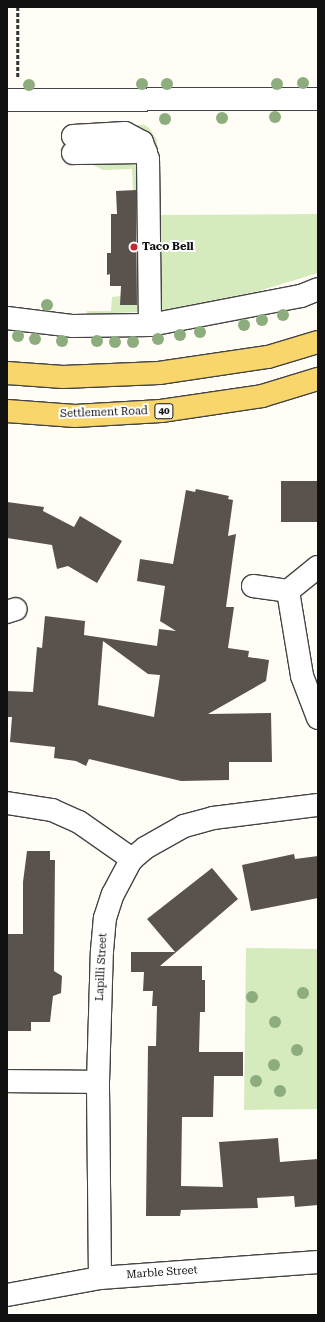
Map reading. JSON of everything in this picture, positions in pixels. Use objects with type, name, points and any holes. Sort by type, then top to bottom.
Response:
[{"type":"main road","points":[[7,373],[63,378],[159,373],[268,357],[318,342]]},
{"type":"main road","name":"Settlement Road","points":[[7,411],[76,416],[161,411],[262,396],[318,379]]},
{"type":"street","points":[[13,93],[318,99]]},
{"type":"street","points":[[73,144],[125,134],[142,142],[148,159],[150,326]]},
{"type":"street","points":[[7,318],[72,326],[150,326],[294,297],[318,289]]},
{"type":"street","points":[[253,586],[288,591],[318,567]]},
{"type":"street","points":[[288,591],[302,676],[318,718]]},
{"type":"street","points":[[7,803],[52,810],[79,822],[132,860]]},
{"type":"street","name":"Lapilli Street","points":[[100,1278],[98,1082],[102,951],[106,918],[113,894],[132,860],[145,848],[184,826],[213,818],[318,805]]},
{"type":"street","points":[[7,1081],[98,1082]]},
{"type":"street","name":"Marble Street","points":[[7,1295],[100,1278],[318,1262]]},
{"type":"path","points":[[13,93],[18,7]]},
{"type":"green space","points":[[88,125],[145,125],[149,128],[157,140],[158,215],[318,214],[318,273],[255,292],[163,310],[158,309],[154,155]]},
{"type":"green space","points":[[90,160],[134,161],[139,166],[142,190],[133,190],[132,169],[103,170],[91,164]]},
{"type":"green space","points":[[121,296],[121,305],[140,305],[139,312],[87,314],[87,311],[111,311],[112,297]]},
{"type":"green space","points":[[246,948],[318,949],[318,1109],[244,1110]]},
{"type":"building","name":"Taco Bell","points":[[136,190],[137,305],[120,305],[121,286],[110,286],[110,274],[107,275],[107,253],[111,253],[111,214],[117,214],[116,191]]},
{"type":"building","points":[[281,481],[318,481],[318,522],[281,522]]},
{"type":"building","points":[[196,489],[229,496],[228,499],[233,500],[228,536],[236,534],[226,607],[234,607],[228,648],[249,651],[248,657],[269,660],[266,681],[208,714],[271,713],[272,762],[229,762],[229,780],[181,781],[89,759],[86,766],[76,761],[54,758],[55,747],[10,742],[12,717],[7,717],[7,691],[33,692],[37,647],[42,648],[45,616],[85,621],[84,635],[157,646],[159,629],[176,631],[160,621],[165,586],[137,581],[140,559],[173,564],[186,490],[195,492]],"holes":[[[103,641],[148,674],[160,675],[154,717],[98,705]]]},
{"type":"building","points":[[7,502],[44,507],[43,511],[74,527],[80,516],[122,541],[97,583],[68,566],[57,569],[52,545],[7,538]]},
{"type":"building","points":[[27,851],[50,851],[50,860],[55,860],[54,971],[62,976],[61,993],[53,996],[50,1022],[31,1022],[31,1031],[7,1031],[7,934],[23,934],[23,882]]},
{"type":"building","points":[[294,854],[295,859],[318,856],[318,898],[251,911],[242,865]]},
{"type":"building","points":[[212,868],[238,899],[160,966],[202,966],[202,980],[205,980],[205,1012],[200,1012],[199,1052],[243,1052],[243,1076],[214,1076],[213,1117],[182,1117],[181,1186],[223,1187],[219,1142],[278,1138],[280,1162],[318,1159],[318,1205],[295,1207],[294,1196],[257,1198],[258,1208],[181,1210],[180,1216],[146,1216],[148,1046],[156,1046],[157,1006],[152,1006],[153,991],[143,991],[144,972],[131,972],[131,952],[175,952],[147,919]]},
{"type":"place","name":"Taco Bell","points":[[134,247]]}]
